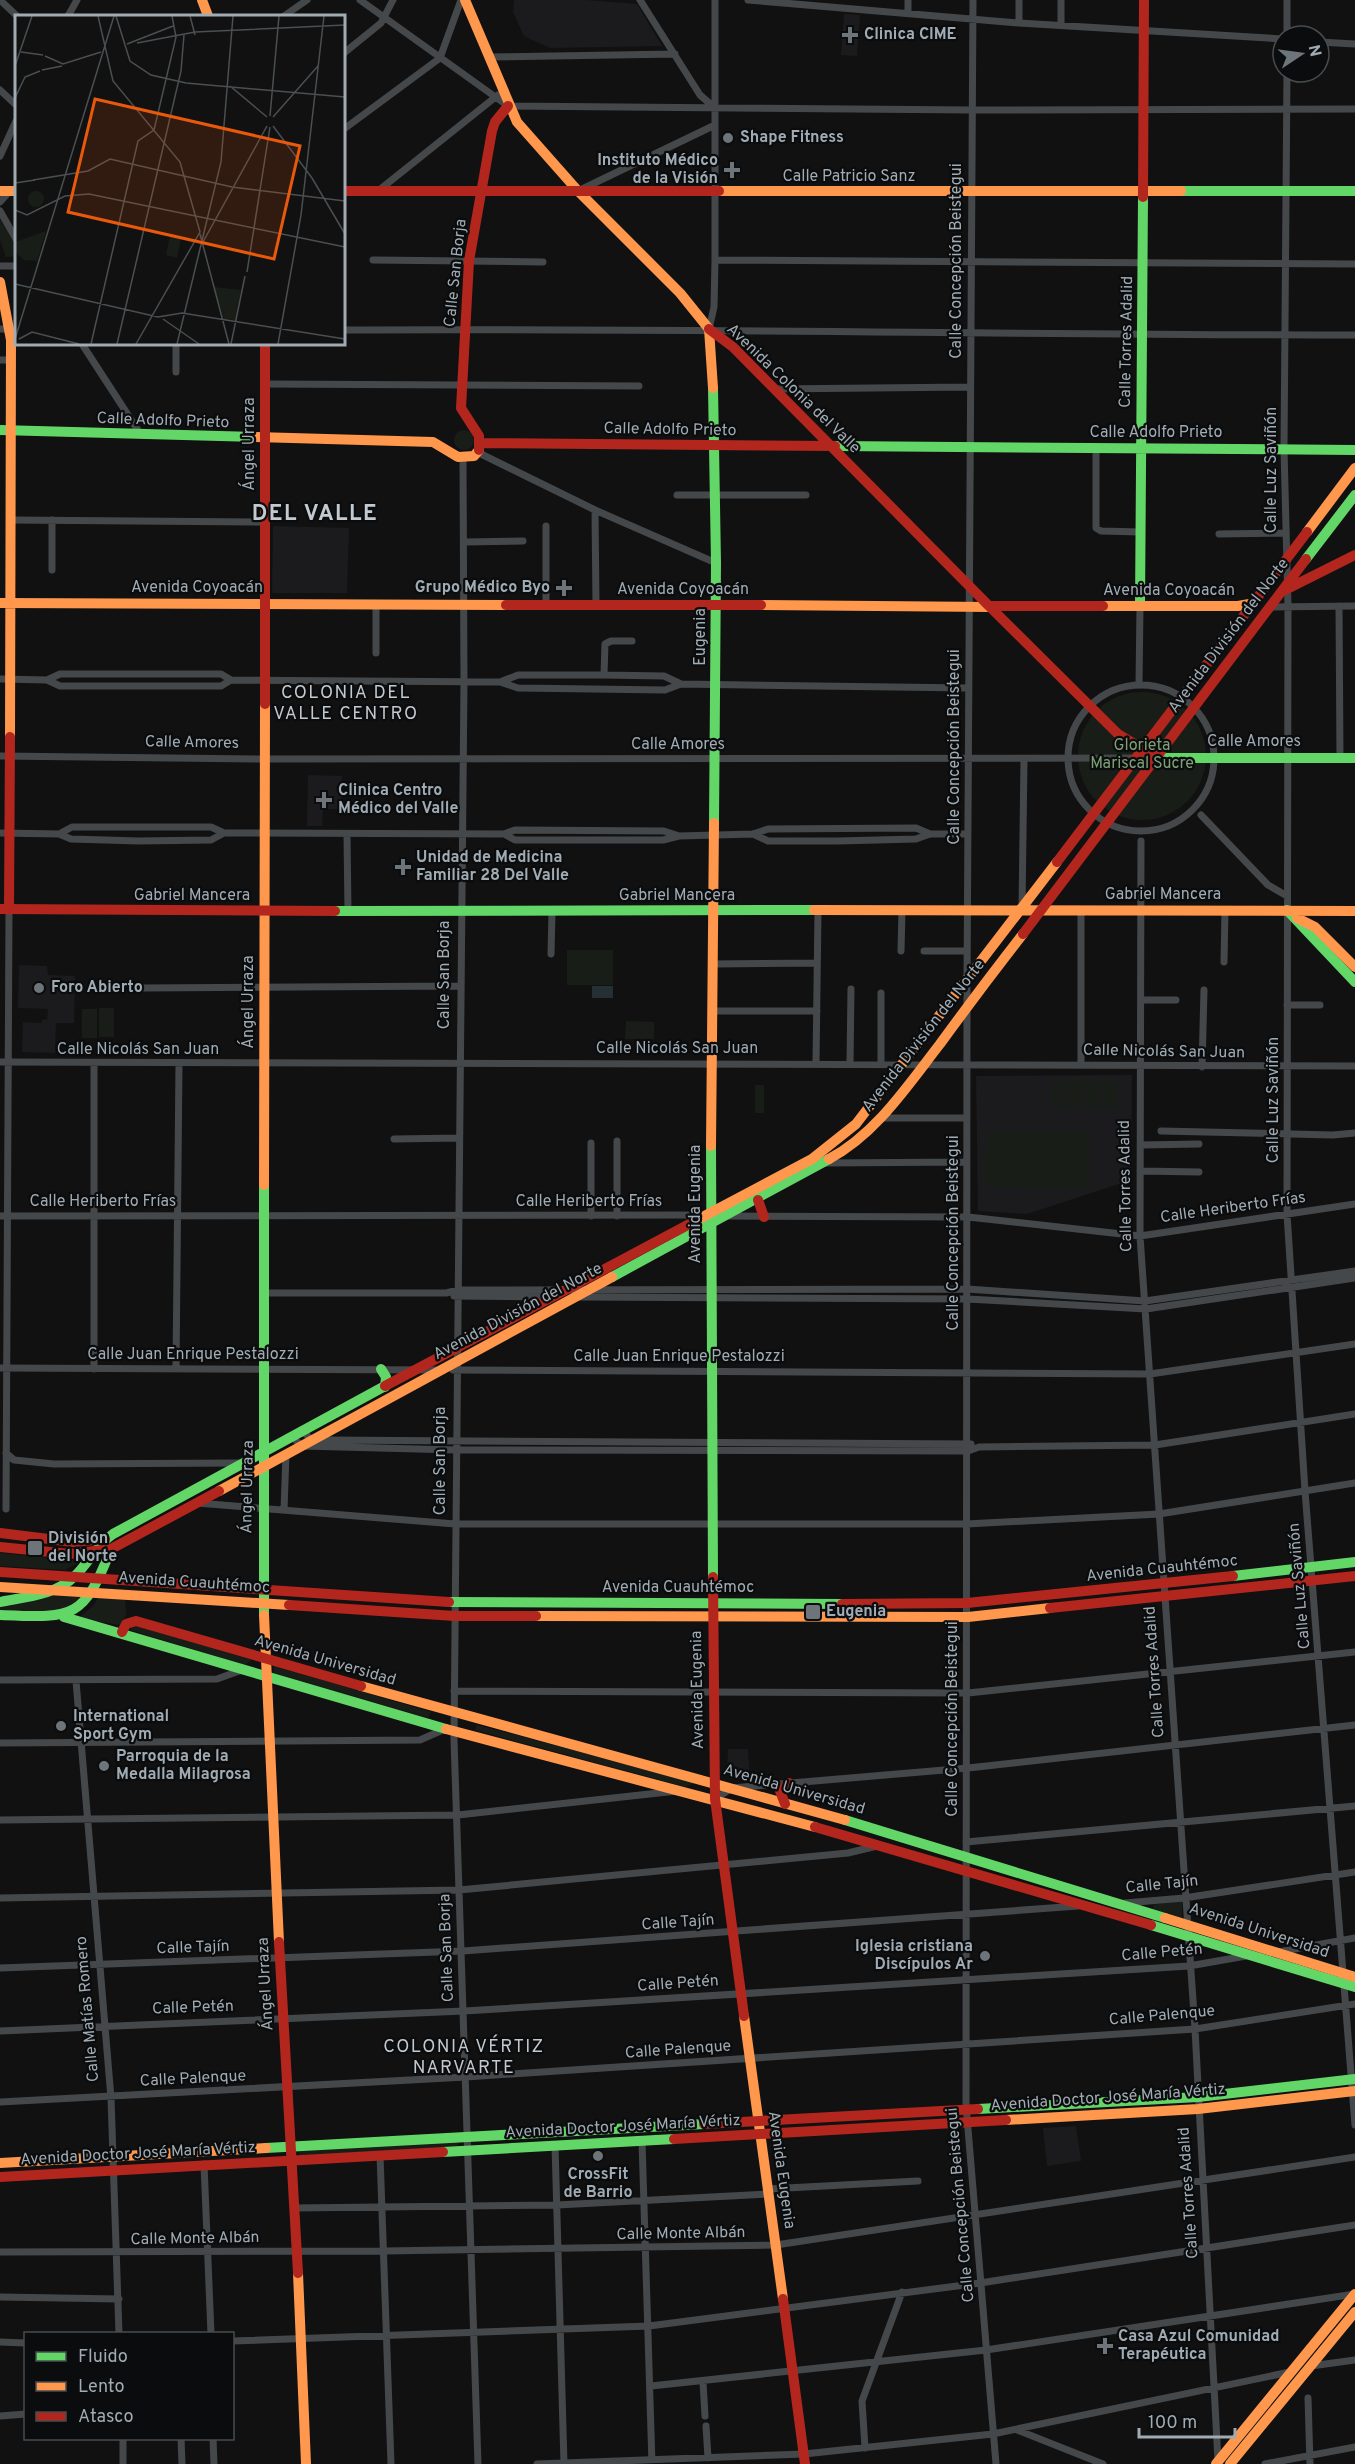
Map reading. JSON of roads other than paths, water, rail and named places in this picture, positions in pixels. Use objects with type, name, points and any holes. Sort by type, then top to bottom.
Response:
[{"type":"main road","points":[[202,0],[208,15]]},
{"type":"main road","name":"Avenida Colonia del Valle","points":[[465,0],[488,57],[498,94],[518,122],[578,190],[680,293],[709,329],[734,348],[1118,734],[1140,754],[1156,758]]},
{"type":"main road","name":"Calle Torres Adalid","points":[[1140,606],[1144,0]]},
{"type":"main road","name":"Calle San Borja","points":[[480,448],[477,431],[463,415],[462,386],[469,261],[492,131],[495,122],[508,106]]},
{"type":"main road","name":"Calle Patricio Sanz","points":[[345,191],[971,193],[1355,191]]},
{"type":"main road","points":[[0,282],[9,329],[5,360],[12,431],[6,489],[11,520],[6,533],[4,909]]},
{"type":"main road","name":"Eugenia","points":[[709,329],[713,377],[716,563],[714,910]]},
{"type":"main road","name":"Ángel Urraza","points":[[265,345],[264,1466],[261,1588],[275,1893],[292,2160]]},
{"type":"main road","name":"Calle Adolfo Prieto","points":[[0,430],[141,436],[433,442],[463,458],[480,448],[714,445],[1355,450]]},
{"type":"main road","name":"Avenida División del Norte","points":[[0,1602],[58,1589],[75,1575],[105,1539],[296,1433],[554,1297],[593,1288],[829,1148],[868,1111],[905,1064],[1355,468]]},
{"type":"main road","name":"Avenida División del Norte","points":[[111,1549],[442,1370],[457,1366],[574,1293],[710,1220],[727,1216],[758,1200],[824,1163],[856,1141],[880,1118],[924,1064],[1355,495]]},
{"type":"main road","name":"Avenida Coyoacán","points":[[6,602],[989,606],[1253,604],[1355,555]]},
{"type":"main road","name":"Calle Amores","points":[[1156,758],[1355,758]]},
{"type":"main road","name":"Gabriel Mancera","points":[[4,909],[348,912],[1355,911]]},
{"type":"main road","name":"Avenida Eugenia","points":[[714,910],[710,1220],[714,1782],[805,2459]]},
{"type":"main road","points":[[1287,910],[1315,927],[1355,967]]},
{"type":"main road","points":[[1297,918],[1307,934],[1355,982]]},
{"type":"main road","points":[[758,1200],[764,1217]]},
{"type":"main road","points":[[381,1369],[386,1377],[385,1387]]},
{"type":"main road","points":[[0,1533],[73,1542],[105,1539]]},
{"type":"main road","points":[[0,1546],[73,1555],[93,1554],[111,1549]]},
{"type":"main road","points":[[0,1615],[47,1619],[64,1617],[77,1611],[93,1591],[111,1549]]},
{"type":"main road","name":"Avenida Cuauhtémoc","points":[[0,1572],[75,1575],[455,1602],[967,1603],[1311,1569],[1355,1562]]},
{"type":"main road","name":"Avenida Cuauhtémoc","points":[[0,1587],[93,1591],[455,1616],[712,1619],[968,1617],[1355,1576]]},
{"type":"main road","name":"Avenida Universidad","points":[[64,1617],[122,1632],[242,1670],[450,1730],[715,1799],[1090,1905],[1276,1952],[1350,1981]]},
{"type":"main road","name":"Avenida Universidad","points":[[122,1632],[126,1624],[136,1621],[263,1660],[714,1782],[1122,1904],[1252,1955],[1350,1981]]},
{"type":"main road","points":[[785,1804],[780,1791],[789,1783]]},
{"type":"main road","name":"Avenida Doctor José María Vértiz","points":[[0,2163],[291,2146],[760,2124],[1198,2097],[1353,2079]]},
{"type":"main road","name":"Avenida Doctor José María Vértiz","points":[[0,2177],[555,2145],[761,2136],[1198,2109],[1354,2091]]},
{"type":"main road","points":[[292,2160],[302,2338],[306,2464]]},
{"type":"main road","points":[[1218,2463],[1355,2294]]},
{"type":"main road","points":[[1230,2464],[1355,2312]]},
{"type":"street","points":[[0,0],[16,15]]},
{"type":"street","points":[[69,15],[77,0]]},
{"type":"street","points":[[285,15],[307,0]]},
{"type":"street","points":[[360,0],[440,58],[498,94],[378,191]]},
{"type":"street","points":[[345,52],[385,18],[393,0]]},
{"type":"street","points":[[345,128],[440,58],[461,0]]},
{"type":"street","points":[[640,0],[700,94],[716,109]]},
{"type":"street","points":[[709,329],[713,312],[715,260],[716,0]]},
{"type":"street","points":[[748,0],[849,4],[908,13],[1019,23],[1271,38]]},
{"type":"street","points":[[908,0],[908,13]]},
{"type":"street","name":"Calle Concepción Beistegui","points":[[973,0],[967,910],[966,2123],[996,2464]]},
{"type":"street","points":[[1019,0],[1019,23]]},
{"type":"street","points":[[1061,0],[1061,25]]},
{"type":"street","points":[[1287,0],[1287,24]]},
{"type":"street","points":[[1331,43],[1355,44]]},
{"type":"street","points":[[488,57],[675,54]]},
{"type":"street","name":"Calle Luz Saviñón","points":[[1284,588],[1287,561],[1284,449],[1287,84]]},
{"type":"street","points":[[0,90],[15,104]]},
{"type":"street","points":[[508,106],[1143,111],[1355,109]]},
{"type":"street","points":[[0,156],[15,123]]},
{"type":"street","points":[[578,190],[716,125]]},
{"type":"street","points":[[0,202],[9,191]]},
{"type":"street","points":[[0,210],[15,237]]},
{"type":"street","points":[[373,260],[543,262]]},
{"type":"street","points":[[715,260],[1355,264]]},
{"type":"street","points":[[345,330],[709,329],[970,334],[1355,335]]},
{"type":"street","points":[[83,345],[141,436]]},
{"type":"street","points":[[176,345],[176,372]]},
{"type":"street","points":[[265,384],[639,386]]},
{"type":"street","points":[[774,388],[970,387]]},
{"type":"street","points":[[480,448],[595,510],[716,563]]},
{"type":"street","points":[[1096,448],[1096,528],[1101,531],[1140,532]]},
{"type":"street","name":"Calle San Borja","points":[[463,458],[464,682],[455,1616],[454,1713],[450,1730],[458,1815],[478,2464]]},
{"type":"street","points":[[677,495],[806,495]]},
{"type":"street","points":[[595,510],[596,605]]},
{"type":"street","points":[[11,520],[264,522]]},
{"type":"street","points":[[52,520],[52,570]]},
{"type":"street","points":[[546,526],[546,604]]},
{"type":"street","points":[[1219,534],[1286,533]]},
{"type":"street","points":[[464,542],[523,542]]},
{"type":"street","points":[[1284,588],[1282,602],[1288,605]]},
{"type":"street","points":[[376,603],[376,653]]},
{"type":"street","points":[[1267,609],[1288,605],[1355,606]]},
{"type":"street","name":"Calle Luz Saviñón","points":[[1288,605],[1287,1214],[1305,1491],[1336,1875],[1342,1940],[1350,1981],[1346,2006],[1355,2126]]},
{"type":"street","name":"Calle Torres Adalid","points":[[1139,685],[1140,606]]},
{"type":"street","points":[[1340,606],[1340,758]]},
{"type":"street","points":[[604,675],[605,644],[610,641],[632,641]]},
{"type":"street","points":[[47,680],[53,675],[71,674],[221,674],[231,680]]},
{"type":"street","points":[[500,682],[518,675],[604,675],[664,676],[681,684]]},
{"type":"street","points":[[595,675],[595,689]]},
{"type":"street","points":[[5,679],[47,680],[60,686],[221,686],[231,680],[265,680],[500,682],[518,688],[665,690],[681,684],[968,688]]},
{"type":"street","points":[[1139,685],[1168,691],[1182,698],[1193,708],[1209,731],[1214,757],[1208,788],[1199,802],[1185,816],[1169,826],[1152,831],[1124,829],[1107,823],[1094,814],[1075,789],[1068,759],[1074,729],[1090,706],[1118,689],[1139,685]]},
{"type":"street","name":"Calle Amores","points":[[5,756],[265,759],[1024,760],[1140,754]]},
{"type":"street","points":[[1022,911],[1024,760]]},
{"type":"street","points":[[1201,815],[1268,885],[1287,896]]},
{"type":"street","points":[[59,834],[72,827],[211,827],[224,833],[264,834],[504,834],[515,830],[664,831],[678,836]]},
{"type":"street","points":[[139,828],[139,841]]},
{"type":"street","points":[[838,828],[838,841]]},
{"type":"street","points":[[504,834],[515,840],[663,840],[678,836],[753,834],[768,829],[916,828],[930,834]]},
{"type":"street","points":[[585,831],[585,840]]},
{"type":"street","points":[[5,833],[59,834],[71,840],[139,841],[211,840],[224,833]]},
{"type":"street","points":[[347,834],[348,912]]},
{"type":"street","points":[[753,834],[768,841],[916,839],[930,834],[968,834]]},
{"type":"street","name":"Calle Torres Adalid","points":[[1141,841],[1140,1236],[1169,1672],[1176,1745],[1212,2316],[1218,2463]]},
{"type":"street","points":[[4,909],[3,1444],[6,1453],[6,1509]]},
{"type":"street","points":[[901,951],[902,910]]},
{"type":"street","points":[[1224,962],[1225,910]]},
{"type":"street","points":[[816,1063],[818,911]]},
{"type":"street","points":[[1081,911],[1081,1065]]},
{"type":"street","points":[[551,954],[552,912]]},
{"type":"street","points":[[924,951],[967,951]]},
{"type":"street","points":[[713,964],[817,963]]},
{"type":"street","points":[[143,988],[460,986]]},
{"type":"street","points":[[850,1063],[852,989]]},
{"type":"street","points":[[1202,1067],[1204,990]]},
{"type":"street","points":[[881,993],[881,1063]]},
{"type":"street","points":[[1141,1000],[1176,1000]]},
{"type":"street","points":[[1287,1005],[1320,1005]]},
{"type":"street","points":[[712,1011],[817,1011]]},
{"type":"street","name":"Calle Nicolás San Juan","points":[[4,1062],[93,1064],[712,1062],[1202,1067],[1355,1066]]},
{"type":"street","points":[[93,1064],[94,1369]]},
{"type":"street","points":[[176,1369],[179,1064]]},
{"type":"street","points":[[880,1118],[967,1118]]},
{"type":"street","points":[[1161,1131],[1355,1133]]},
{"type":"street","points":[[394,1139],[459,1138]]},
{"type":"street","points":[[617,1141],[617,1216]]},
{"type":"street","points":[[591,1143],[591,1216]]},
{"type":"street","points":[[1140,1145],[1199,1144]]},
{"type":"street","points":[[824,1163],[967,1162]]},
{"type":"street","points":[[1140,1171],[1199,1172]]},
{"type":"street","name":"Calle Heriberto Frías","points":[[727,1216],[968,1217],[1140,1236],[1355,1204]]},
{"type":"street","name":"Calle Heriberto Frías","points":[[4,1215],[617,1216],[710,1220]]},
{"type":"street","points":[[1292,1284],[1355,1271]]},
{"type":"street","points":[[593,1288],[842,1298],[967,1299],[1057,1304],[1145,1305],[1292,1284],[1355,1278]]},
{"type":"street","points":[[842,1298],[843,1289]]},
{"type":"street","points":[[458,1294],[967,1289],[1057,1295],[1145,1305]]},
{"type":"street","points":[[1004,1301],[1005,1292]]},
{"type":"street","points":[[264,1293],[446,1293],[554,1297]]},
{"type":"street","points":[[1057,1295],[1057,1304]]},
{"type":"street","name":"Calle Juan Enrique Pestalozzi","points":[[457,1366],[711,1371],[1150,1374],[1355,1344]]},
{"type":"street","name":"Calle Juan Enrique Pestalozzi","points":[[3,1368],[442,1370]]},
{"type":"street","points":[[296,1433],[307,1443],[584,1442],[712,1447],[733,1452],[968,1451],[979,1447],[1155,1445],[1355,1414]]},
{"type":"street","points":[[296,1433],[307,1443],[456,1450],[584,1451],[712,1447],[733,1443],[968,1443],[979,1447]]},
{"type":"street","points":[[584,1442],[584,1451]]},
{"type":"street","points":[[733,1443],[733,1452]]},
{"type":"street","points":[[842,1443],[842,1452]]},
{"type":"street","points":[[6,1453],[14,1460],[54,1464],[244,1462]]},
{"type":"street","points":[[284,1510],[286,1454]]},
{"type":"street","points":[[195,1503],[455,1524],[967,1524],[1159,1514],[1355,1483]]},
{"type":"street","points":[[454,1691],[968,1693],[1355,1652]]},
{"type":"street","points":[[0,1680],[76,1682],[217,1679],[234,1675],[242,1670]]},
{"type":"street","name":"Calle Matías Romero","points":[[76,1682],[115,2157],[119,2332]]},
{"type":"street","points":[[715,1799],[732,1788],[968,1768],[1355,1725]]},
{"type":"street","points":[[0,1743],[268,1739],[420,1740],[450,1730]]},
{"type":"street","points":[[0,1820],[458,1815],[685,1791]]},
{"type":"street","points":[[966,1842],[1332,1810],[1355,1806]]},
{"type":"street","points":[[0,1898],[459,1890],[848,1853],[879,1845]]},
{"type":"street","name":"Calle Tajín","points":[[0,1968],[463,1951],[733,1933],[1184,1898],[1355,1872]]},
{"type":"street","name":"Calle Petén","points":[[0,2031],[464,2011],[1189,1966],[1355,1938]]},
{"type":"street","name":"Calle Palenque","points":[[0,2102],[111,2098],[466,2077],[1194,2029],[1355,2004]]},
{"type":"street","points":[[642,2141],[652,2463]]},
{"type":"street","points":[[555,2145],[564,2464]]},
{"type":"street","points":[[380,2155],[391,2464]]},
{"type":"street","name":"Calle Monte Albán","points":[[0,2252],[209,2253],[776,2246],[1355,2157]]},
{"type":"street","points":[[204,2164],[209,2253],[210,2332]]},
{"type":"street","points":[[294,2208],[557,2205],[918,2181]]},
{"type":"street","points":[[234,2341],[649,2326],[784,2306],[980,2283],[1355,2224]]},
{"type":"street","points":[[865,2448],[862,2402],[902,2292]]},
{"type":"street","points":[[651,2386],[986,2350],[1355,2294]]},
{"type":"street","points":[[0,2297],[118,2299]]},
{"type":"street","points":[[0,2342],[24,2343]]},
{"type":"street","points":[[1311,2366],[1355,2360]]},
{"type":"street","points":[[537,2464],[652,2463],[708,2458],[805,2459],[865,2448],[1017,2430],[1290,2372]]},
{"type":"street","points":[[703,2382],[705,2416]]},
{"type":"street","points":[[1308,2398],[1310,2464]]},
{"type":"street","points":[[0,2416],[24,2414]]},
{"type":"street","points":[[706,2426],[708,2458]]},
{"type":"street","points":[[1017,2430],[1103,2464]]},
{"type":"street","points":[[123,2440],[123,2464]]},
{"type":"street","points":[[181,2440],[182,2464]]},
{"type":"street","points":[[213,2440],[214,2464]]},
{"type":"street","points":[[1265,2464],[1355,2447]]},
{"type":"place","name":"Clinica CIME","points":[[850,35]]},
{"type":"place","name":"Shape Fitness","points":[[728,138]]},
{"type":"place","name":"Instituto Médico de la Visión","points":[[732,170]]},
{"type":"place","name":"Grupo Médico Byo","points":[[564,588]]},
{"type":"place","name":"Clinica Centro Médico del Valle","points":[[324,800]]},
{"type":"place","name":"Unidad de Medicina Familiar 28 Del Valle","points":[[403,867]]},
{"type":"place","name":"Foro Abierto","points":[[39,988]]},
{"type":"place","name":"División del Norte","points":[[35,1548]]},
{"type":"place","name":"Eugenia","points":[[813,1612]]},
{"type":"place","name":"International Sport Gym","points":[[61,1726]]},
{"type":"place","name":"Parroquia de la Medalla Milagrosa","points":[[104,1766]]},
{"type":"place","name":"Iglesia cristiana Discípulos Ar","points":[[985,1956]]},
{"type":"place","name":"CrossFit de Barrio","points":[[598,2156]]},
{"type":"place","name":"Casa Azul Comunidad Terapéutica","points":[[1105,2346]]},
{"type":"district","name":"DEL VALLE","points":[[315,514]]},
{"type":"district","name":"COLONIA DEL VALLE CENTRO","points":[[346,703]]},
{"type":"district","name":"COLONIA VÉRTIZ NARVARTE","points":[[464,2057]]},
{"type":"park label","name":"Glorieta Mariscal Sucre","points":[[1142,755]]}]
